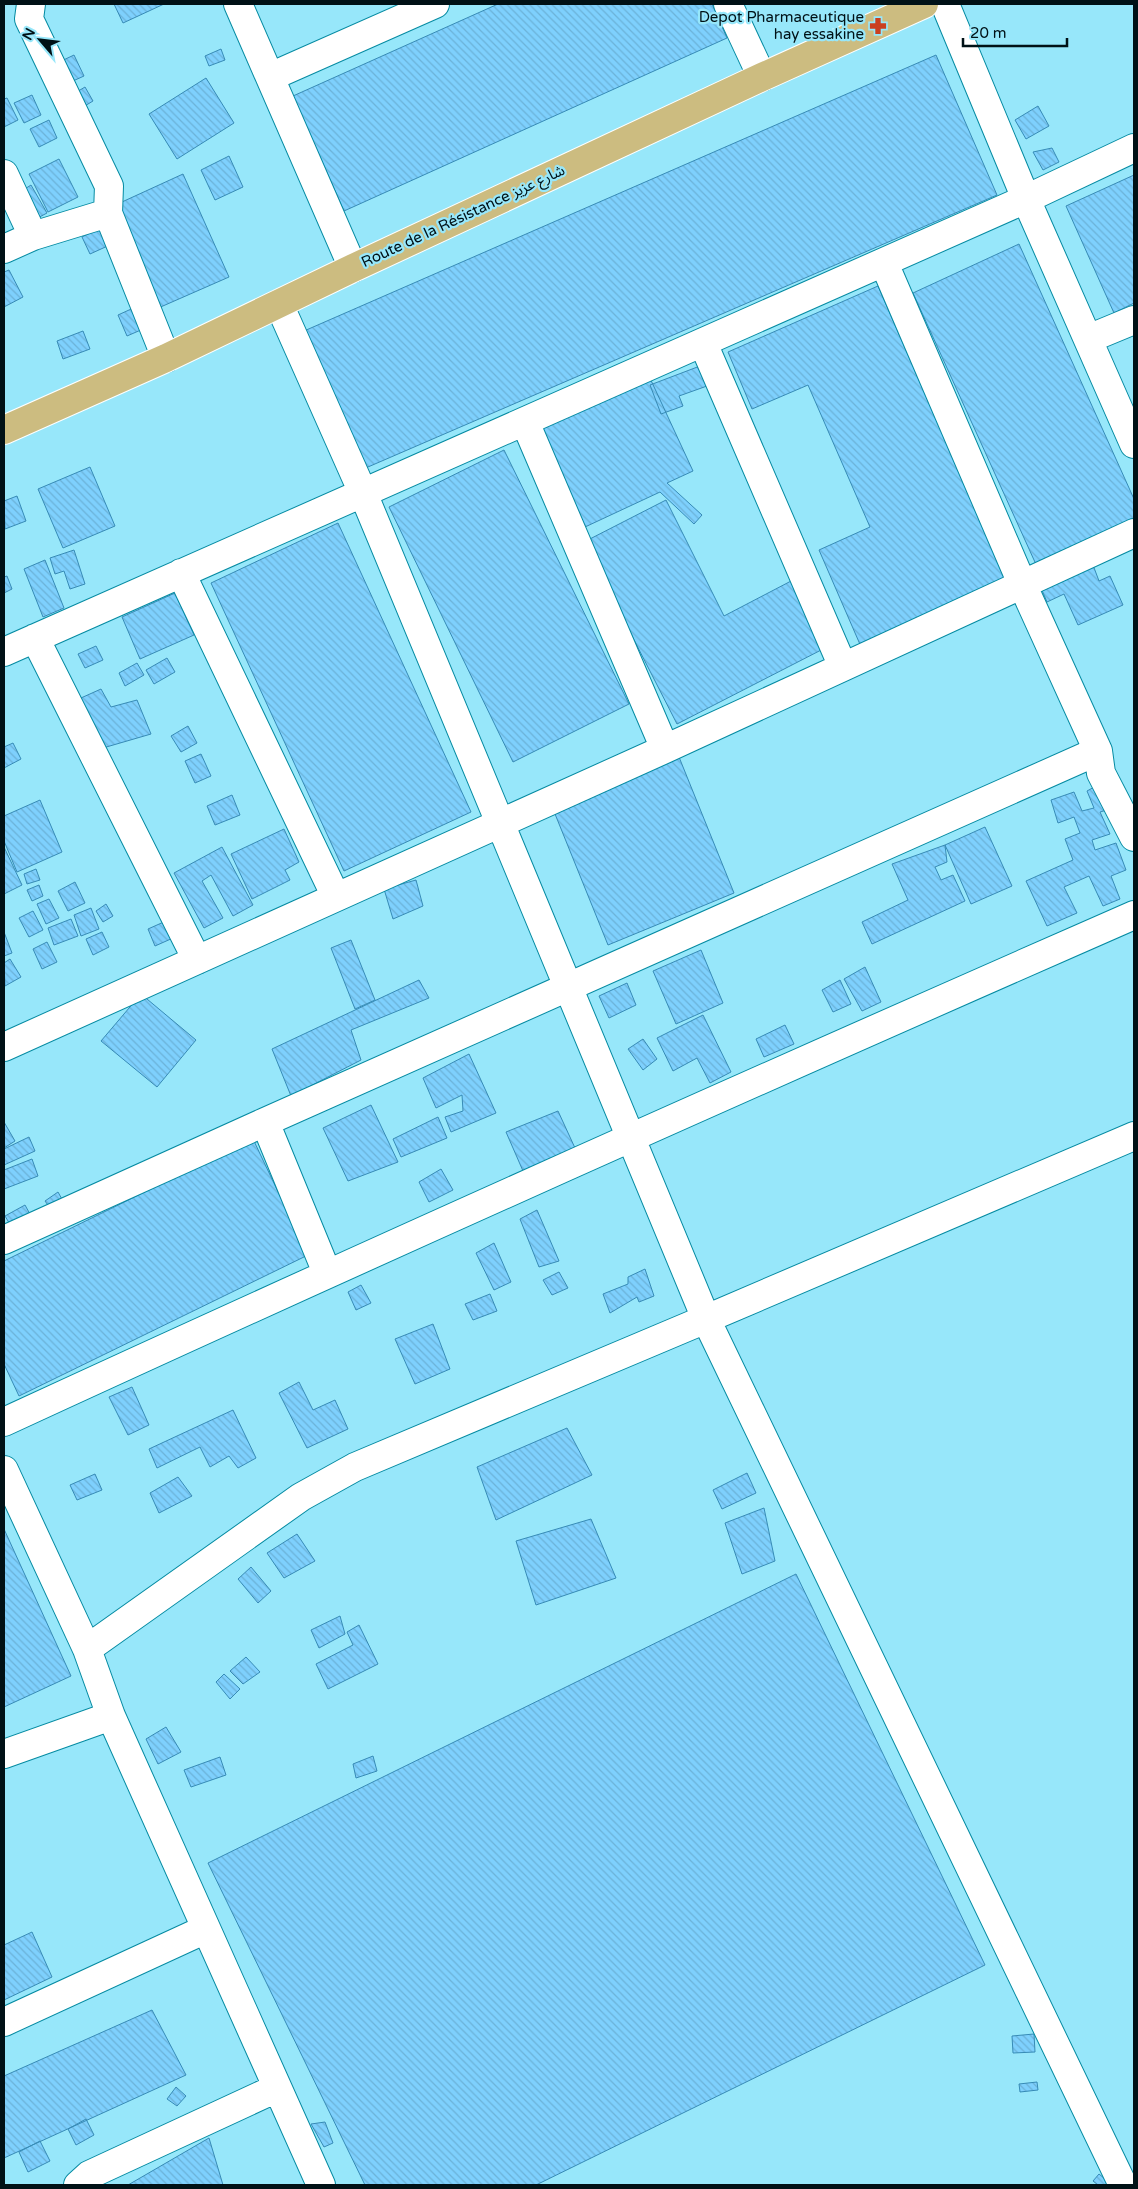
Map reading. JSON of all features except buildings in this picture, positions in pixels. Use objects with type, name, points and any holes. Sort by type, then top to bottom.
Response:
[{"type":"main road","name":"Route de la Résistance شارع عزيز","points":[[4,430],[166,358],[353,268],[915,6]]},
{"type":"street","points":[[31,4],[29,19],[109,186],[108,214],[166,358]]},
{"type":"street","points":[[238,4],[353,268]]},
{"type":"street","points":[[270,77],[435,4]]},
{"type":"street","points":[[728,4],[762,77]]},
{"type":"street","points":[[945,4],[1026,199],[1134,444]]},
{"type":"street","points":[[4,652],[884,263],[1134,148]]},
{"type":"street","points":[[4,174],[33,236]]},
{"type":"street","points":[[4,249],[33,236],[108,214]]},
{"type":"street","points":[[884,263],[1023,586],[1098,752],[1101,773],[1134,838]]},
{"type":"street","points":[[278,304],[363,493],[706,1319],[1123,2185]]},
{"type":"street","points":[[1088,339],[1134,320]]},
{"type":"street","points":[[703,343],[843,667]]},
{"type":"street","points":[[525,422],[665,749]]},
{"type":"street","points":[[6,1039],[197,960],[1023,586],[1134,533]]},
{"type":"street","points":[[181,574],[336,897]]},
{"type":"street","points":[[35,638],[197,960]]},
{"type":"street","points":[[4,1240],[264,1122],[1098,752]]},
{"type":"street","points":[[4,1422],[327,1273],[1134,914]]},
{"type":"street","points":[[264,1122],[327,1273]]},
{"type":"street","points":[[87,1649],[301,1497],[355,1467],[1134,1136]]},
{"type":"street","points":[[4,1470],[87,1649],[111,1716],[321,2185]]},
{"type":"street","points":[[4,1754],[111,1716]]},
{"type":"street","points":[[4,2022],[206,1929]]},
{"type":"street","points":[[78,2185],[88,2175],[277,2088]]},
{"type":"place","name":"Depot Pharmaceutique hay essakine","points":[[878,26]]}]
